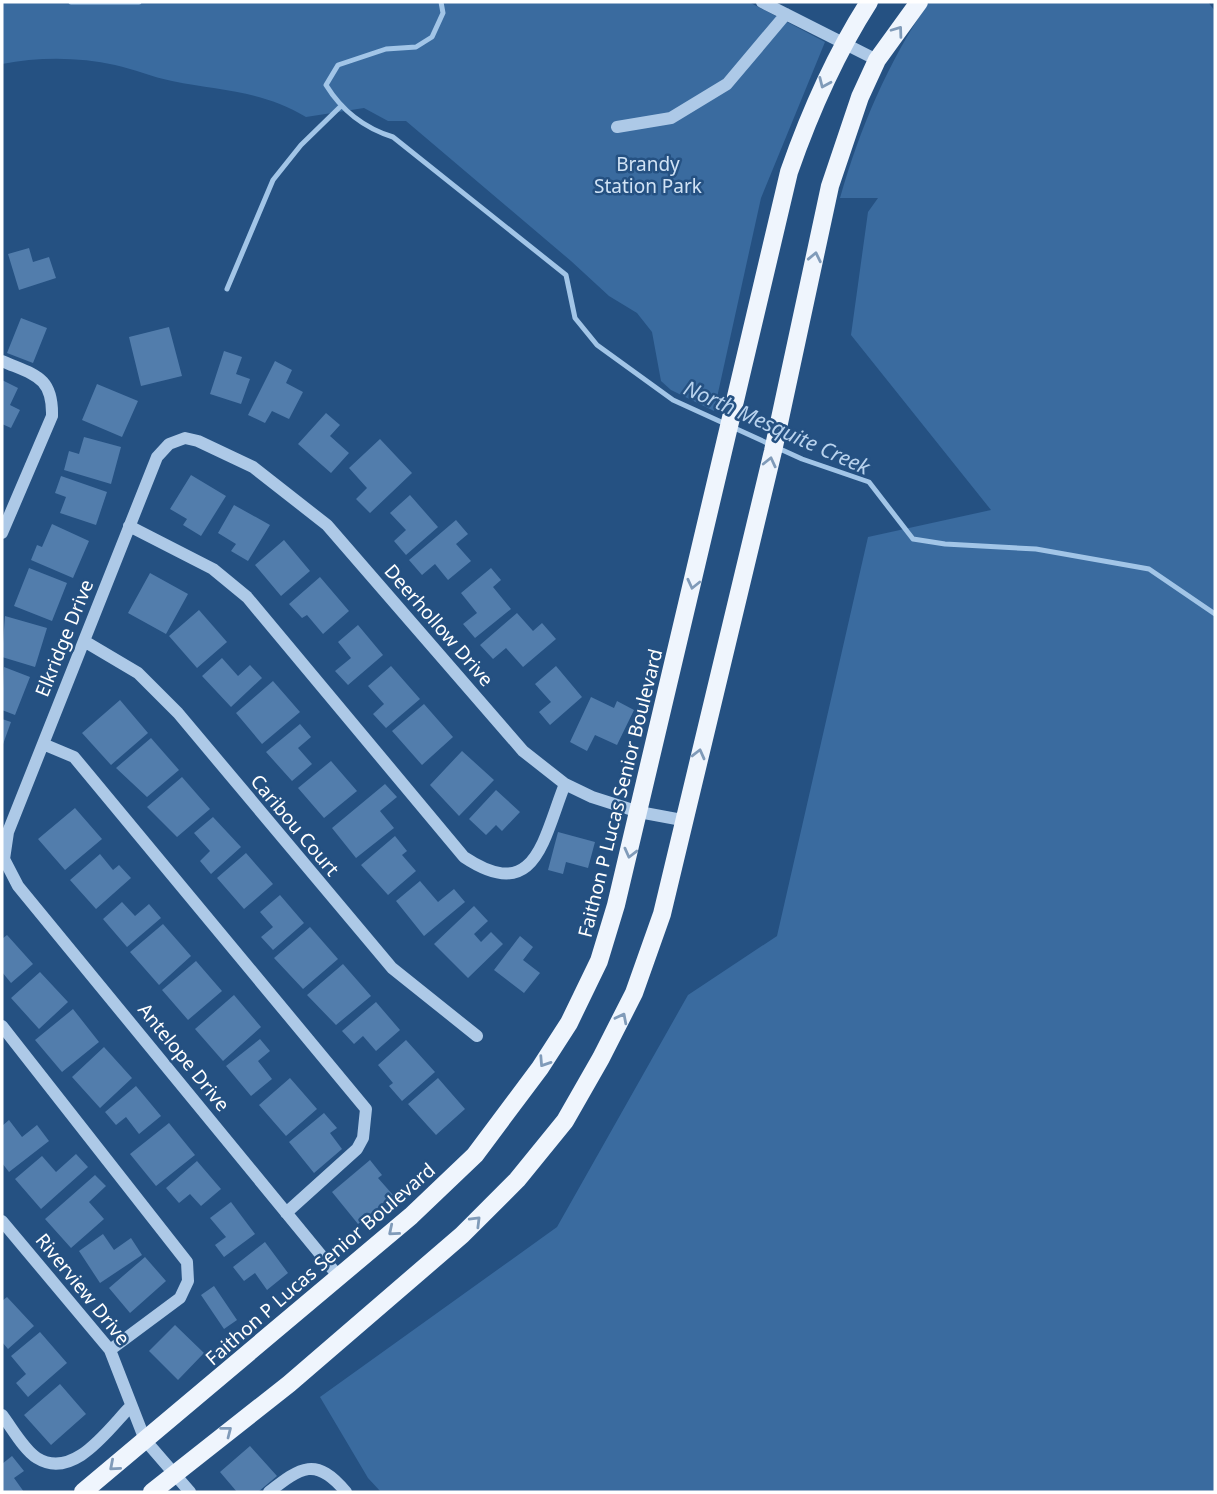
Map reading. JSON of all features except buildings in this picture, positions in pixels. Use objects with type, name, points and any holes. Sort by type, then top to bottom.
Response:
[{"type":"main road","name":"Faithon P Lucas Senior Boulevard","points":[[83,1492],[411,1216],[475,1155],[540,1068],[569,1023],[598,961],[617,905],[789,172],[803,131],[842,44],[869,2]]},
{"type":"main road","points":[[152,1492],[289,1384],[462,1235],[517,1180],[565,1121],[634,993],[662,914],[682,820],[754,529],[830,186],[852,119],[877,60],[919,2]]},
{"type":"street","points":[[762,2],[877,60]]},
{"type":"street","points":[[617,127],[671,118],[727,84],[786,14]]},
{"type":"street","points":[[2,361],[46,383],[52,396],[52,416],[2,533]]},
{"type":"street","name":"Elkridge Drive","points":[[4,859],[8,832],[156,457],[175,441]]},
{"type":"street","name":"Deerhollow Drive","points":[[175,441],[198,441],[253,467],[327,525],[475,693],[500,727],[523,751],[565,784],[639,812],[682,820]]},
{"type":"street","points":[[129,526],[213,569],[247,597],[464,856],[483,869],[503,876],[521,873],[534,861],[565,784]]},
{"type":"street","name":"Caribou Court","points":[[84,640],[138,673],[170,705],[392,968],[477,1037]]},
{"type":"street","points":[[43,744],[74,757],[366,1109],[365,1129],[357,1149],[286,1213]]},
{"type":"street","name":"Antelope Drive","points":[[4,859],[18,886],[339,1277]]},
{"type":"street","points":[[2,1026],[187,1262],[188,1281],[180,1298],[110,1350]]},
{"type":"street","name":"Riverview Drive","points":[[2,1221],[110,1350],[116,1359],[145,1440],[190,1492]]},
{"type":"street","points":[[2,1415],[36,1458],[60,1463],[77,1459],[131,1406]]},
{"type":"street","points":[[269,1492],[298,1469],[312,1469],[331,1475],[346,1492]]},
{"type":"green space","name":"Brandy Station Park","points":[[2,2],[749,2],[825,42],[761,198],[714,411],[671,390],[661,381],[652,332],[637,313],[609,296],[406,121],[388,121],[364,108],[306,117],[257,96],[172,81],[87,60],[30,60],[2,64]]},
{"type":"green space","points":[[929,2],[1208,2],[1215,11],[1215,1492],[381,1492],[368,1478],[320,1397],[557,1227],[688,995],[777,936],[868,537],[991,510],[851,335],[868,212],[878,198],[840,198],[877,96],[901,48]]},
{"type":"waterway","name":"North Mesquite Creek","points":[[71,2],[139,2]]},
{"type":"waterway","name":"North Mesquite Creek","points":[[441,2],[443,13],[432,37],[416,47],[386,49],[338,65],[326,85],[339,103],[355,117],[373,129],[393,137],[566,275],[575,318],[597,345],[673,400],[802,459],[869,482],[913,539],[945,544],[1036,549],[1149,569],[1215,614]]},
{"type":"waterway","points":[[227,289],[273,180],[301,145],[341,106]]}]
